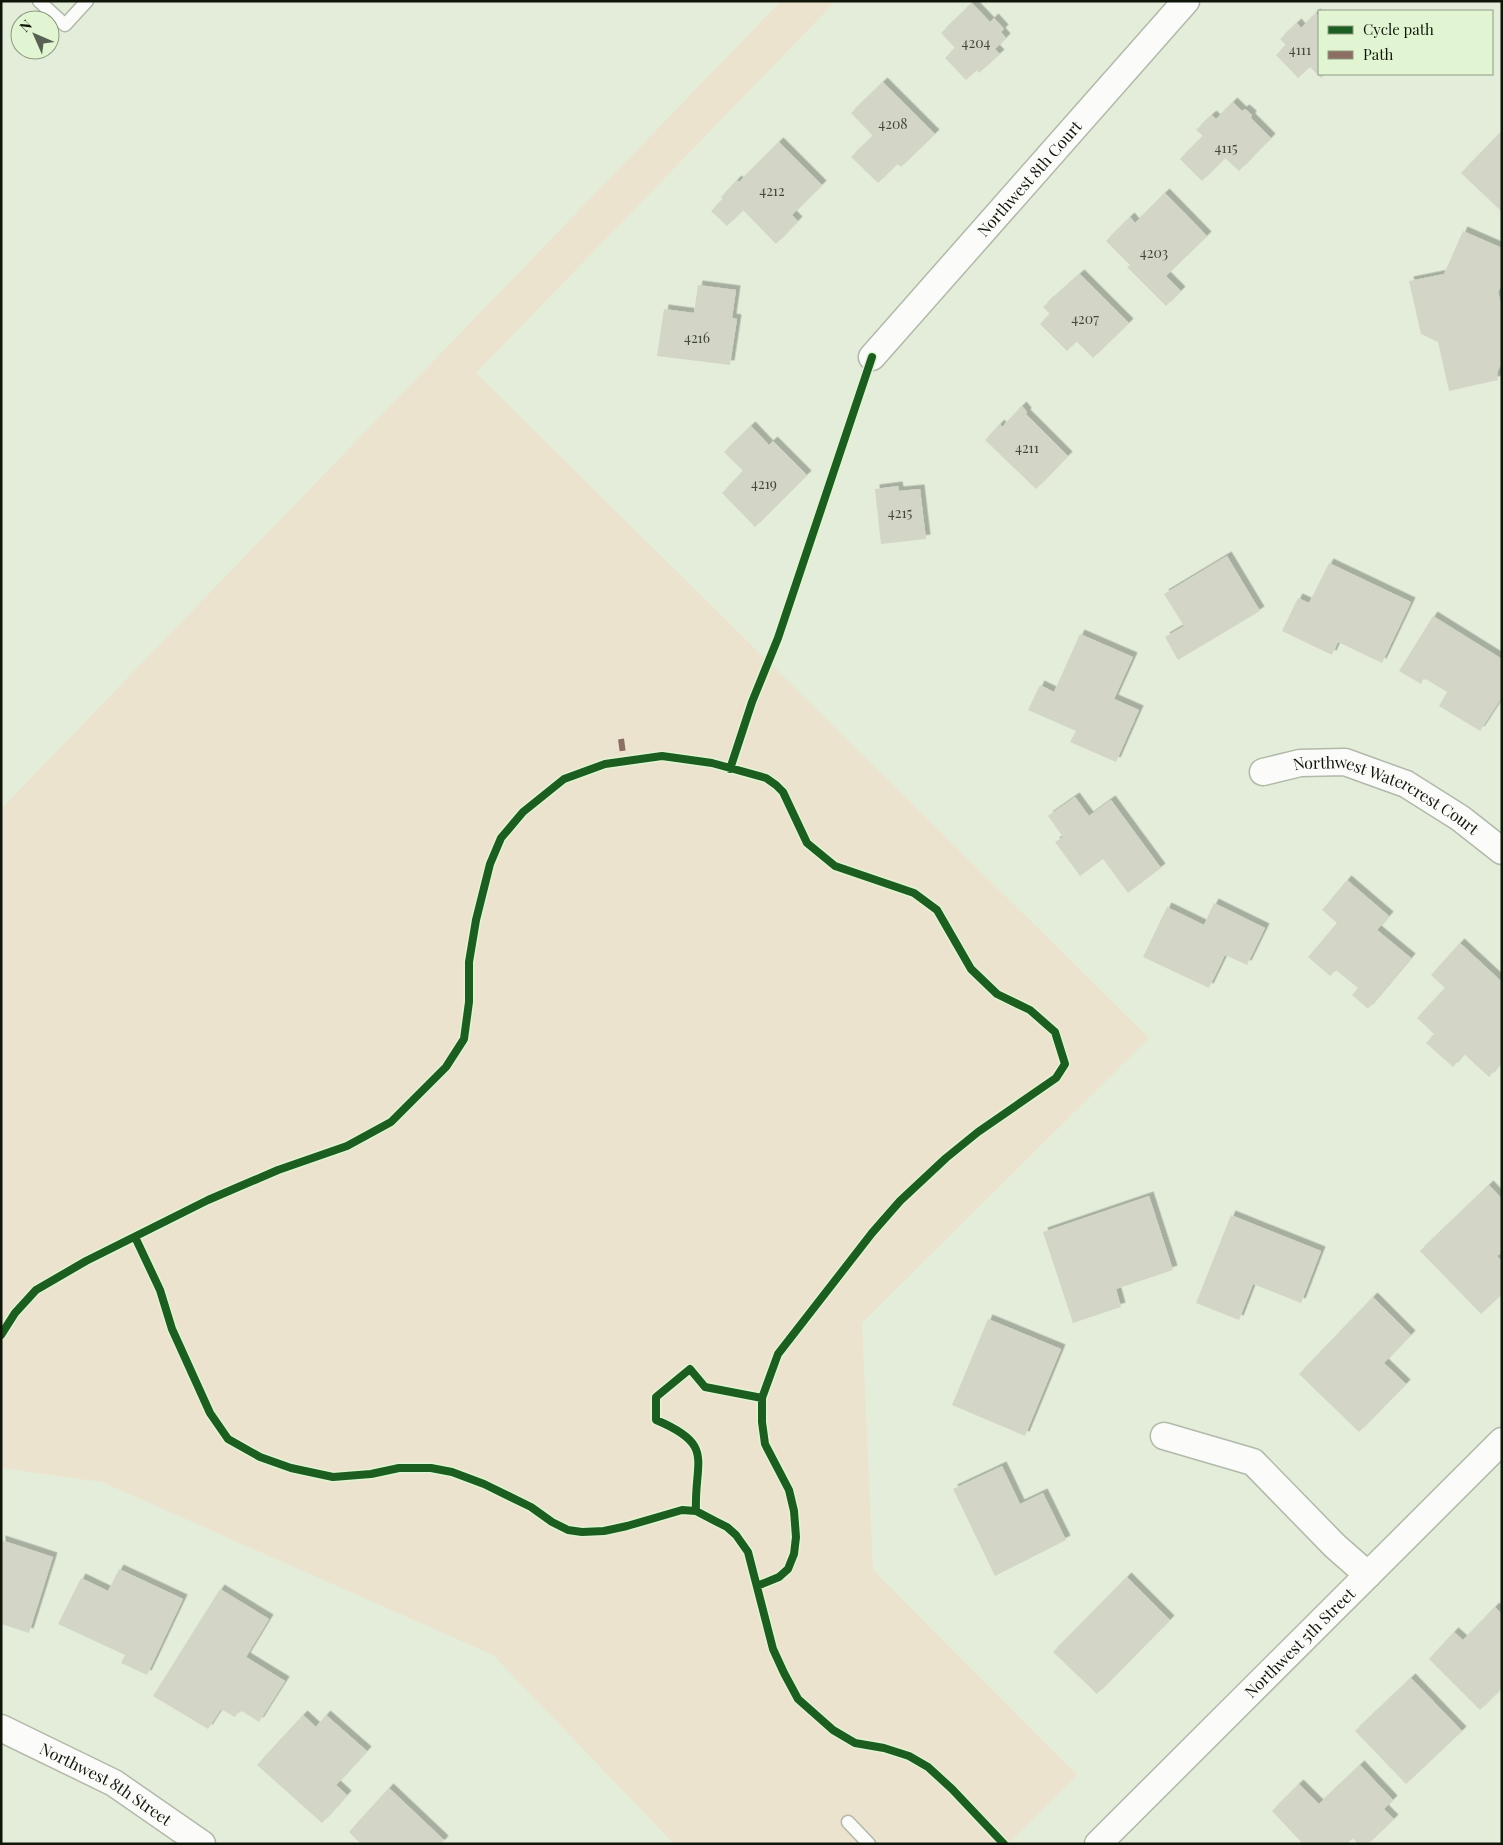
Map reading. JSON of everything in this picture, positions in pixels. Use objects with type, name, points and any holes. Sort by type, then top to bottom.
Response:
[{"type":"street","name":"Northwest 8th Court","points":[[872,357],[1186,1]]},
{"type":"street","name":"Northwest Watercrest Court","points":[[1263,772],[1300,763],[1345,762],[1406,784],[1460,818],[1502,851]]},
{"type":"street","points":[[1164,1436],[1253,1462],[1336,1546],[1368,1575]]},
{"type":"street","name":"Northwest 5th Street","points":[[1098,1844],[1502,1441]]},
{"type":"street","name":"Northwest 8th Street","points":[[3,1730],[114,1782],[202,1844]]},
{"type":"lane","points":[[39,1],[65,25],[87,1]]},
{"type":"lane","points":[[848,1822],[869,1844]]},
{"type":"path","points":[[696,1512],[699,1459],[693,1442],[676,1429],[656,1420],[656,1397],[690,1369],[705,1388],[762,1402],[766,1389]]},
{"type":"shaded area","points":[[781,1],[836,1],[476,373],[1149,1038],[862,1323],[873,1570],[1077,1775],[1008,1844],[674,1844],[493,1655],[102,1482],[1,1468],[1,809]]},
{"type":"building","points":[[972,3],[990,22],[994,18],[1004,29],[1001,32],[1006,38],[995,49],[1000,54],[979,73],[977,70],[966,80],[945,58],[955,48],[941,33]]},
{"type":"building","points":[[1316,13],[1318,16],[1318,75],[1310,67],[1298,78],[1276,55],[1286,45],[1280,39],[1297,23],[1301,28]]},
{"type":"building","points":[[883,82],[935,134],[901,167],[897,164],[878,183],[851,157],[873,136],[851,113]]},
{"type":"building","points":[[1233,102],[1242,111],[1245,109],[1252,115],[1251,118],[1271,138],[1239,171],[1225,158],[1202,181],[1180,159],[1203,136],[1196,130],[1212,115],[1216,119]]},
{"type":"building","points":[[1502,131],[1502,212],[1461,173]]},
{"type":"building","points":[[779,142],[822,185],[792,215],[798,221],[776,244],[743,210],[727,226],[711,211],[737,180],[739,182]]},
{"type":"building","points":[[1165,193],[1207,236],[1166,276],[1181,291],[1166,306],[1127,267],[1130,265],[1106,241],[1130,217],[1135,223]]},
{"type":"building","points":[[1463,231],[1502,248],[1502,284],[1498,292],[1502,308],[1502,362],[1497,373],[1498,380],[1449,391],[1438,342],[1421,334],[1409,281],[1444,274]]},
{"type":"building","points":[[1080,274],[1129,323],[1093,358],[1076,341],[1067,351],[1040,324],[1050,314],[1043,307]]},
{"type":"building","points":[[698,285],[736,290],[732,318],[737,319],[730,365],[657,356],[664,309],[694,313]]},
{"type":"building","points":[[1022,406],[1027,412],[1026,414],[1068,456],[1036,489],[985,440],[1000,424],[1002,427]]},
{"type":"building","points":[[751,426],[769,445],[773,441],[807,475],[755,527],[722,493],[743,471],[724,452]]},
{"type":"building","points":[[898,486],[899,491],[920,489],[926,539],[881,544],[875,489]]},
{"type":"building","points":[[1227,556],[1260,611],[1178,660],[1165,637],[1184,626],[1164,594]]},
{"type":"building","points":[[1329,563],[1411,602],[1382,663],[1338,642],[1332,655],[1282,631],[1298,598],[1309,603]]},
{"type":"building","points":[[1433,616],[1502,659],[1502,697],[1480,731],[1439,706],[1447,692],[1424,678],[1421,684],[1399,671]]},
{"type":"building","points":[[1080,634],[1133,657],[1114,699],[1139,710],[1116,762],[1070,742],[1076,731],[1028,710],[1040,685],[1054,692]]},
{"type":"building","points":[[1075,797],[1089,816],[1111,800],[1161,868],[1128,893],[1103,859],[1080,876],[1055,842],[1063,837],[1048,816]]},
{"type":"building","points":[[1347,880],[1389,916],[1377,930],[1411,958],[1368,1009],[1352,995],[1358,988],[1336,970],[1330,976],[1308,957],[1337,923],[1322,910]]},
{"type":"building","points":[[1214,903],[1265,928],[1247,965],[1225,955],[1209,988],[1143,957],[1167,907],[1204,925]]},
{"type":"building","points":[[1460,943],[1502,982],[1502,1009],[1500,1011],[1502,1012],[1502,1062],[1489,1077],[1464,1054],[1453,1067],[1426,1043],[1434,1034],[1417,1018],[1445,988],[1431,975]]},
{"type":"building","points":[[1489,1185],[1502,1199],[1502,1252],[1497,1256],[1502,1261],[1502,1294],[1481,1314],[1420,1251]]},
{"type":"building","points":[[1149,1196],[1173,1270],[1116,1289],[1121,1307],[1073,1323],[1043,1232]]},
{"type":"building","points":[[1231,1215],[1321,1251],[1301,1303],[1253,1284],[1239,1320],[1196,1303]]},
{"type":"building","points":[[1373,1297],[1411,1335],[1384,1363],[1406,1384],[1359,1432],[1299,1374]]},
{"type":"building","points":[[988,1319],[1061,1349],[1025,1436],[952,1405]]},
{"type":"building","points":[[1002,1466],[1020,1504],[1043,1493],[1066,1540],[995,1576],[953,1489]]},
{"type":"building","points":[[1,1540],[53,1557],[29,1633],[1,1624]]},
{"type":"building","points":[[119,1569],[183,1599],[147,1675],[121,1663],[125,1655],[58,1624],[81,1578],[108,1591]]},
{"type":"building","points":[[1127,1577],[1170,1620],[1097,1694],[1053,1652]]},
{"type":"building","points":[[220,1589],[269,1619],[246,1657],[285,1681],[259,1722],[240,1710],[235,1717],[221,1709],[208,1729],[153,1696]]},
{"type":"building","points":[[1495,1607],[1502,1614],[1502,1688],[1480,1710],[1429,1659],[1454,1632],[1463,1640]]},
{"type":"building","points":[[1411,1678],[1462,1731],[1406,1784],[1355,1731]]},
{"type":"building","points":[[303,1715],[316,1727],[326,1715],[367,1751],[336,1785],[347,1795],[322,1823],[257,1765]]},
{"type":"building","points":[[1360,1765],[1393,1800],[1384,1809],[1394,1819],[1368,1844],[1358,1844],[1353,1838],[1347,1844],[1303,1844],[1272,1811],[1299,1784],[1319,1804]]},
{"type":"building","points":[[389,1788],[444,1840],[441,1844],[361,1844],[349,1832]]},
{"type":"marked path","points":[[621,739],[624,761]]},
{"type":"cycle path","points":[[730,769],[752,702],[778,638],[872,357]]},
{"type":"cycle path","points":[[1,1335],[15,1313],[36,1290],[86,1261],[208,1200],[278,1170],[347,1146],[391,1122],[446,1067],[464,1039],[469,1002],[469,962],[476,920],[490,864],[501,838],[523,812],[564,779],[605,764],[662,756],[712,763],[766,778],[783,792],[807,843],[835,866],[914,893],[937,910],[971,969],[997,994],[1030,1010],[1055,1032],[1065,1064],[1056,1078],[978,1132],[946,1158],[900,1201],[872,1233],[778,1354],[762,1398],[762,1422],[765,1444],[789,1490],[794,1511],[796,1537],[794,1554],[788,1569],[779,1577],[757,1586]]},
{"type":"cycle path","points":[[135,1237],[160,1290],[172,1329],[210,1413],[228,1439],[260,1457],[291,1468],[333,1477],[371,1474],[399,1468],[431,1468],[452,1472],[484,1484],[531,1507],[552,1522],[568,1530],[582,1532],[604,1531],[682,1510],[696,1511],[727,1527],[736,1535],[748,1552],[773,1649],[798,1699],[833,1730],[855,1743],[884,1748],[909,1756],[928,1767],[952,1789],[1004,1844]]},
{"type":"cycle path","points":[[696,1511],[698,1456],[694,1446],[687,1438],[675,1429],[656,1420],[656,1397],[690,1369],[705,1387],[762,1398]]}]
